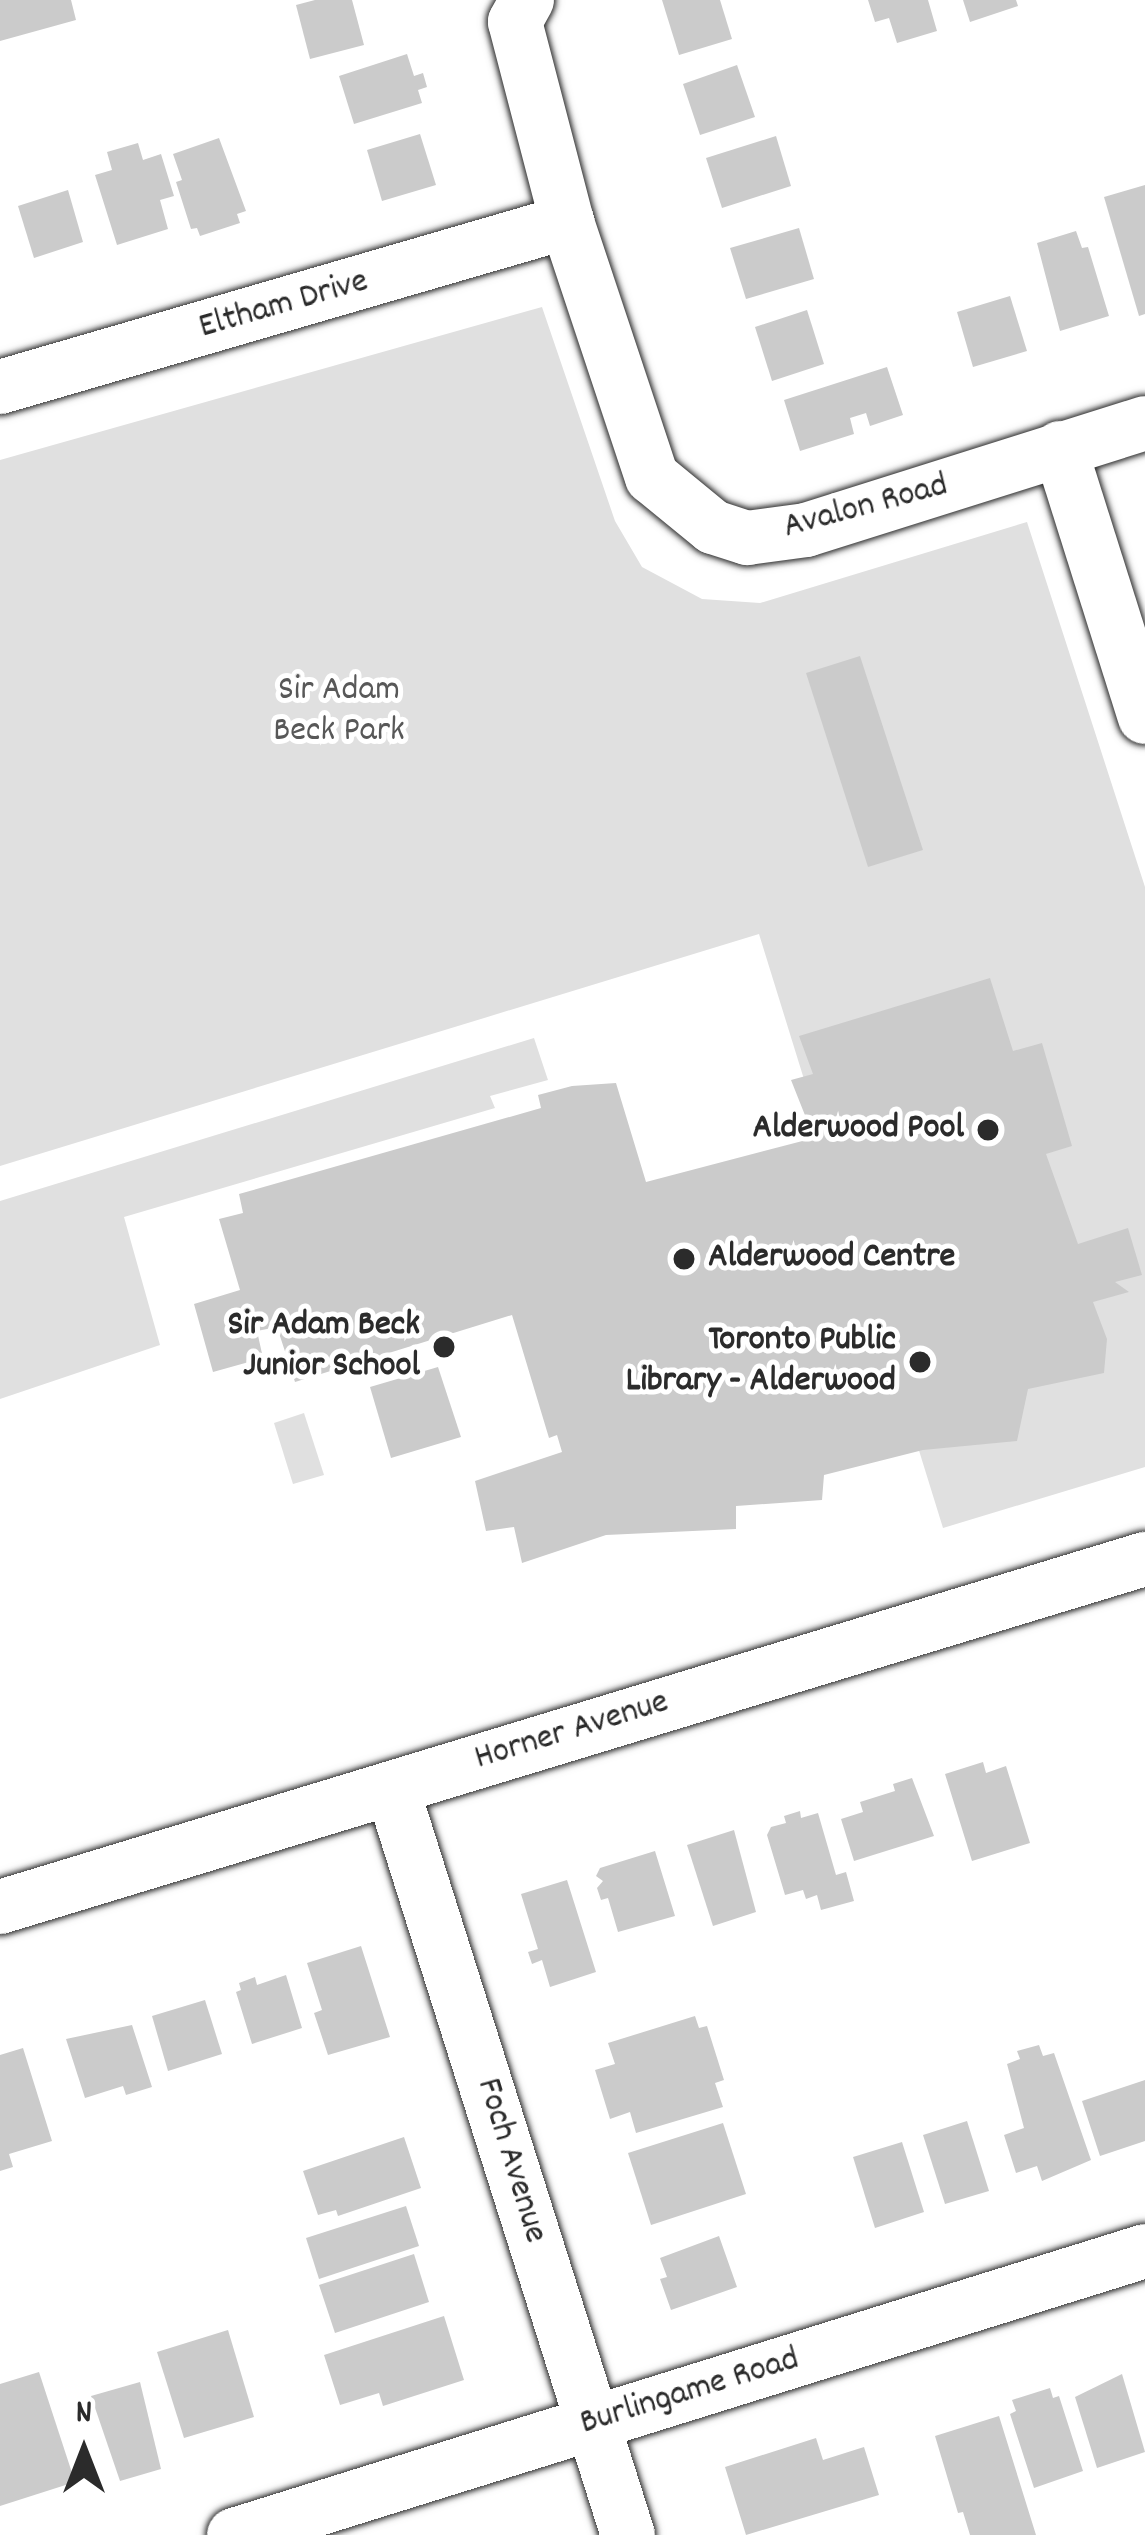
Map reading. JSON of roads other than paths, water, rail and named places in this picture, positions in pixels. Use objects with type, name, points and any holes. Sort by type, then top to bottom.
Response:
[{"type":"street","name":"Avalon Road","points":[[508,7],[567,222],[652,477],[713,527],[746,538],[806,530],[1145,423]]},
{"type":"street","name":"Eltham Drive","points":[[0,387],[567,222]]},
{"type":"street","points":[[1060,448],[1145,717]]},
{"type":"street","name":"Horner Avenue","points":[[0,1907],[1145,1559]]},
{"type":"street","name":"Foch Avenue","points":[[392,1788],[628,2535]]},
{"type":"street","name":"Burlingame Road","points":[[234,2535],[1145,2251]]},
{"type":"place","name":"Alderwood Pool","points":[[988,1130]]},
{"type":"place","name":"Alderwood Centre","points":[[684,1259]]},
{"type":"place","name":"Sir Adam Beck Junior School","points":[[444,1347]]},
{"type":"place","name":"Toronto Public Library - Alderwood","points":[[920,1362]]},
{"type":"park label","name":"Sir Adam Beck Park","points":[[339,712]]}]
